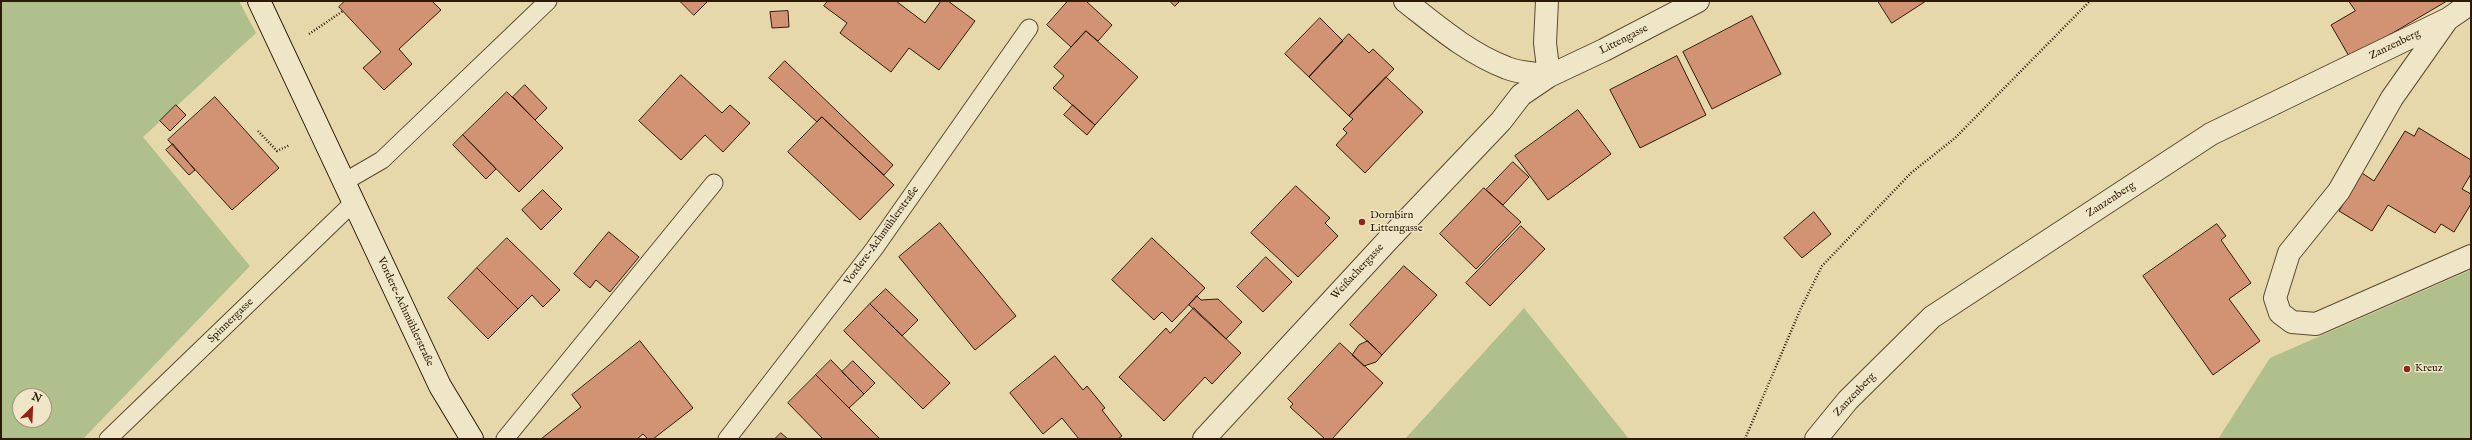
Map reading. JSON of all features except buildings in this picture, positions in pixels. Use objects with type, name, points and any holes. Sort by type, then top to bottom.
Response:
[{"type":"street","name":"Vordere-Achmühlerstraße","points":[[259,1],[440,386],[472,439]]},
{"type":"street","points":[[1405,1],[1457,42],[1497,63],[1508,68],[1549,76],[1545,43],[1547,1]]},
{"type":"street","name":"Littengasse","points":[[1549,76],[1604,50],[1698,1]]},
{"type":"street","name":"Zanzenberg","points":[[1816,439],[1848,400],[1932,317],[2211,134],[2448,19],[2471,3]]},
{"type":"street","name":"Zanzenberg","points":[[2448,19],[2392,98],[2339,191],[2289,253],[2275,298],[2280,314],[2292,322],[2316,324],[2471,256]]},
{"type":"street","name":"Weißachergasse","points":[[1204,439],[1388,240],[1501,121],[1521,95],[1549,76]]},
{"type":"lane","points":[[344,182],[382,160],[548,1]]},
{"type":"lane","name":"Vordere-Achmühlerstraße","points":[[726,439],[874,249],[1029,28]]},
{"type":"lane","points":[[505,439],[714,183]]},
{"type":"lane","name":"Spinnergasse","points":[[108,439],[354,202]]},
{"type":"path","points":[[1745,439],[1801,308],[1822,266],[1911,173],[1955,138],[2090,1]]},
{"type":"path","points":[[302,38],[343,11]]},
{"type":"path","points":[[258,131],[277,151],[291,145]]},
{"type":"green space","points":[[1,1],[239,1],[256,33],[143,137],[250,266],[83,439],[1,439]]},
{"type":"green space","points":[[2471,270],[2471,439],[2218,439],[2270,358]]},
{"type":"green space","points":[[1524,308],[1629,439],[1405,439]]},
{"type":"place","name":"Dornbirn Littengasse","points":[[1362,222]]},
{"type":"place","name":"Kreuz","points":[[2407,369]]}]
